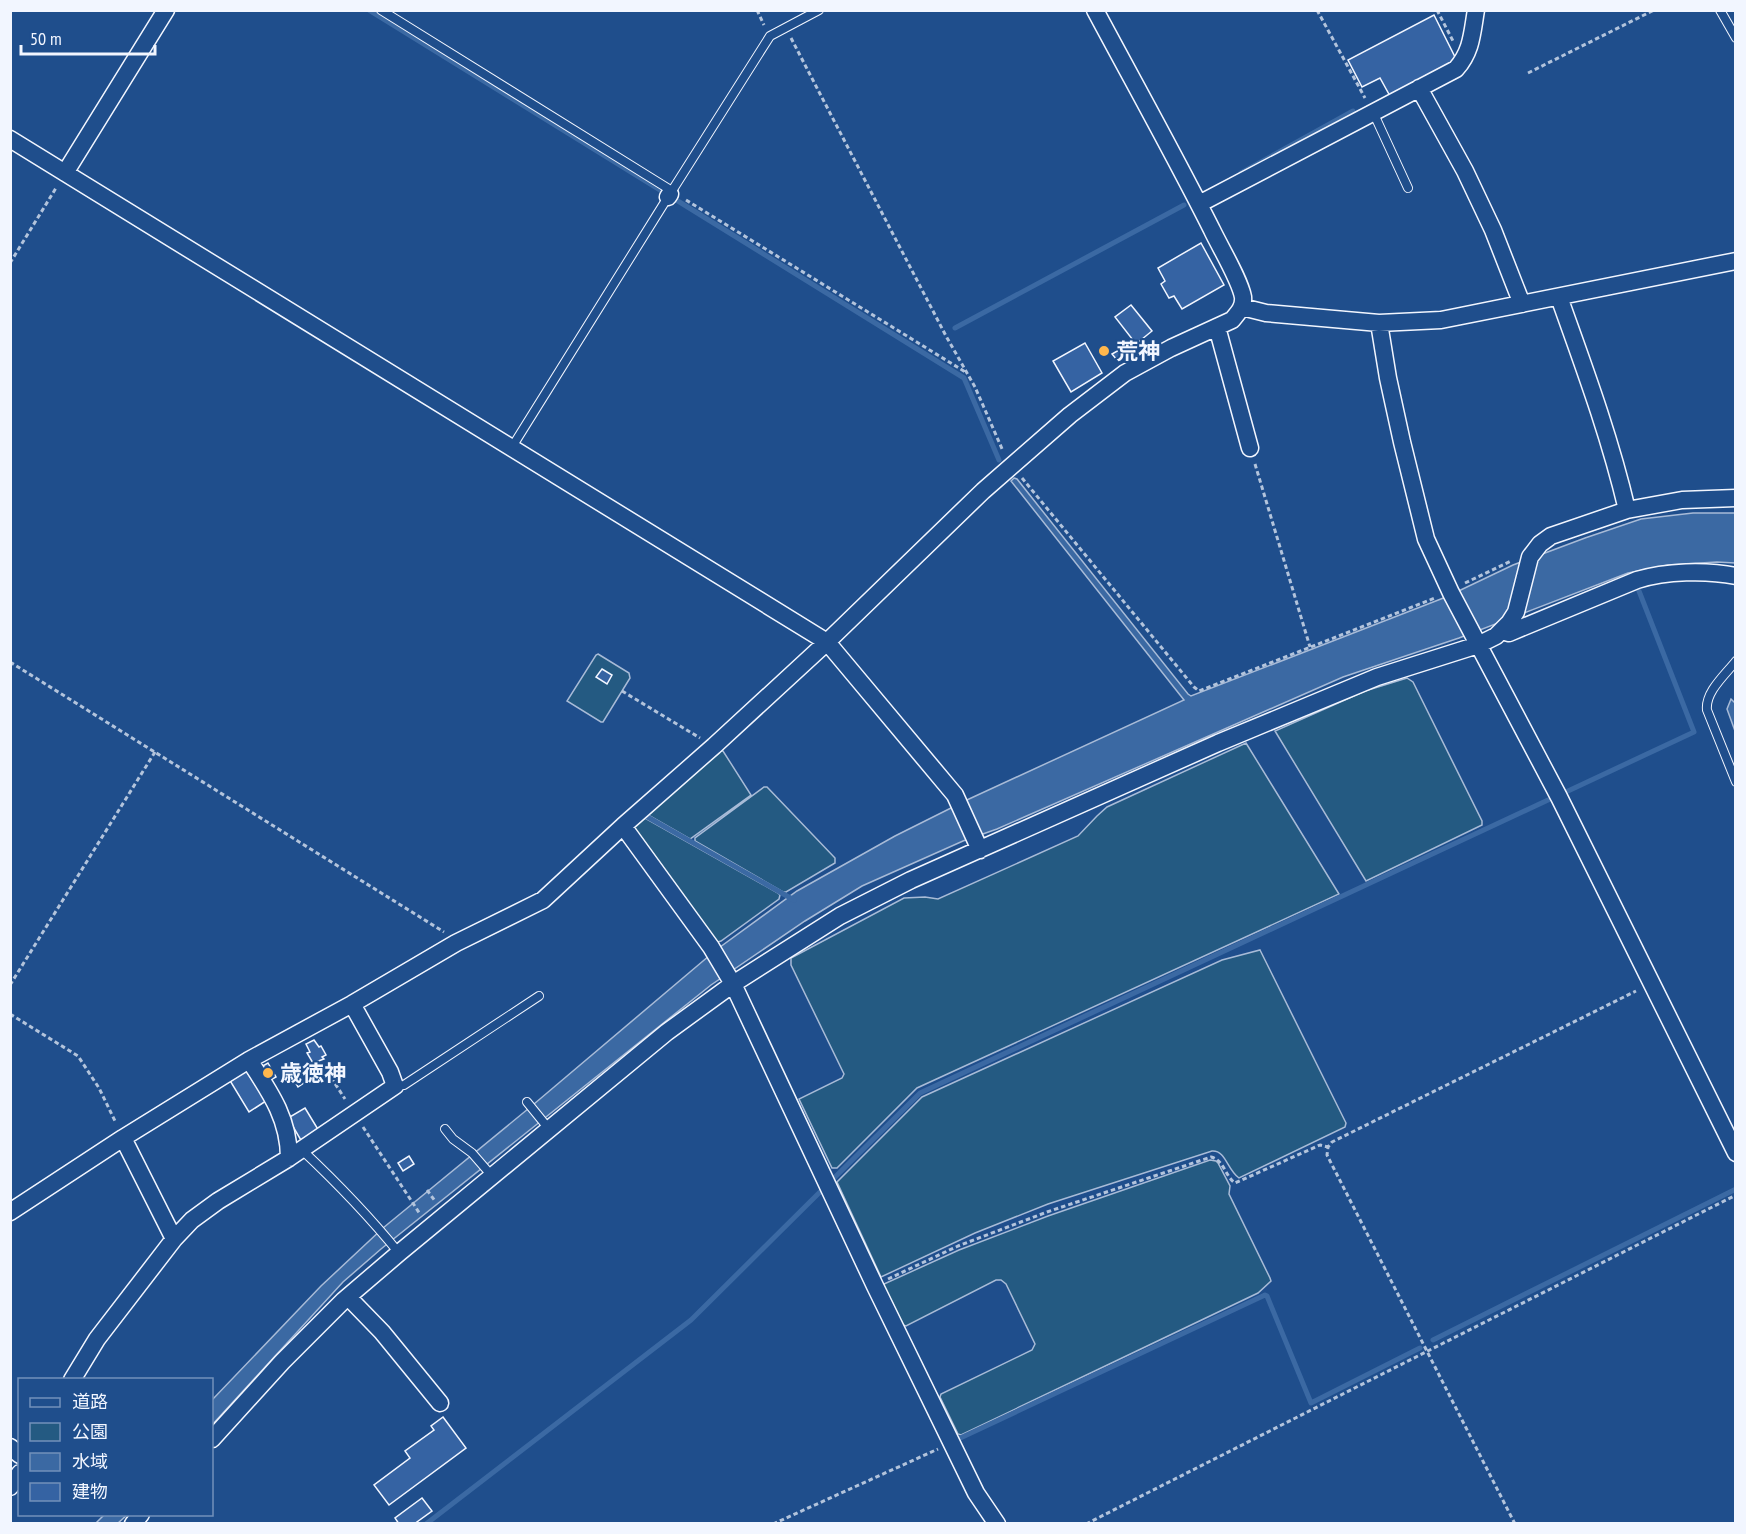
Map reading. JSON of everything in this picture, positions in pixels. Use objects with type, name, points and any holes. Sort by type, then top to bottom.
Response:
[{"type":"street","points":[[65,173],[166,10]]},
{"type":"street","points":[[10,1212],[123,1138],[249,1060],[352,1004],[456,943],[543,900],[827,642],[983,491],[1015,471],[1070,415],[1125,373],[1171,348],[1232,320],[1242,307],[1242,292],[1095,10]]},
{"type":"street","points":[[1198,204],[1456,69],[1469,51],[1476,10]]},
{"type":"street","points":[[1419,88],[1465,171],[1493,230],[1522,304]]},
{"type":"street","points":[[10,139],[827,642],[955,795],[978,846]]},
{"type":"street","points":[[1242,307],[1266,313],[1379,323],[1441,320],[1736,261]]},
{"type":"street","points":[[1558,297],[1598,406],[1618,471],[1627,510]]},
{"type":"street","points":[[1379,323],[1388,378],[1414,496],[1426,539],[1450,592],[1559,797],[1736,1153]]},
{"type":"street","points":[[1217,327],[1250,448]]},
{"type":"street","points":[[213,1438],[282,1362],[397,1250],[546,1126],[731,980],[840,916],[978,846],[1377,677],[1476,640],[1496,636],[1506,627],[1516,612],[1531,555],[1551,536],[1627,510],[1682,500],[1736,498]]},
{"type":"street","points":[[1506,627],[1509,633],[1649,576],[1717,572],[1736,576]]},
{"type":"street","points":[[623,826],[711,947],[731,980],[875,1286],[976,1493],[997,1524]]},
{"type":"street","points":[[73,1378],[97,1338],[174,1239],[192,1220],[296,1154],[395,1086],[390,1072],[352,1004]]},
{"type":"street","points":[[249,1060],[271,1093],[282,1117],[289,1142],[296,1154]]},
{"type":"street","points":[[123,1138],[174,1239]]},
{"type":"street","points":[[348,1297],[382,1332],[440,1403]]},
{"type":"lane","points":[[381,10],[670,194]]},
{"type":"lane","points":[[512,447],[770,36],[819,10]]},
{"type":"lane","points":[[1720,10],[1736,39]]},
{"type":"lane","points":[[1373,112],[1408,188]]},
{"type":"lane","points":[[1736,661],[1706,702],[1707,710],[1736,782]]},
{"type":"lane","points":[[395,1086],[404,1085],[539,996]]},
{"type":"lane","points":[[529,1104],[546,1126]]},
{"type":"lane","points":[[445,1129],[453,1139],[472,1153],[489,1173]]},
{"type":"lane","points":[[296,1154],[326,1173],[397,1250]]},
{"type":"path","points":[[1317,10],[1373,112]]},
{"type":"path","points":[[1437,10],[1464,60]]},
{"type":"path","points":[[1528,73],[1654,10]]},
{"type":"path","points":[[786,28],[946,336],[968,373],[1015,471],[1196,689],[1199,691],[1450,592],[1509,562],[1531,555]]},
{"type":"path","points":[[10,263],[65,173]]},
{"type":"path","points":[[670,194],[968,373]]},
{"type":"path","points":[[1250,448],[1310,647]]},
{"type":"path","points":[[10,662],[452,938],[456,943]]},
{"type":"path","points":[[622,691],[714,746]]},
{"type":"path","points":[[10,985],[154,752]]},
{"type":"path","points":[[1515,1524],[1328,1155],[1328,1147],[1332,1142],[1651,983]]},
{"type":"path","points":[[10,1014],[78,1056],[99,1088],[123,1138]]},
{"type":"path","points":[[323,1065],[424,1220]]},
{"type":"path","points":[[875,1286],[958,1246],[1047,1212],[1211,1157],[1218,1160],[1235,1183],[1320,1144],[1328,1147]]},
{"type":"path","points":[[427,1190],[440,1207]]},
{"type":"path","points":[[1086,1524],[1736,1195]]},
{"type":"path","points":[[773,1524],[952,1443]]},
{"type":"green space","points":[[598,654],[629,673],[630,678],[603,722],[567,701]]},
{"type":"green space","points":[[1407,678],[1413,682],[1482,825],[1366,881],[1275,731],[1365,691]]},
{"type":"green space","points":[[1246,743],[1339,894],[917,1088],[837,1168],[832,1168],[799,1099],[842,1078],[844,1074],[791,965],[791,958],[904,898],[938,899],[1078,836],[1107,807]]},
{"type":"green space","points":[[717,751],[723,751],[751,795],[690,839],[648,815],[648,811]]},
{"type":"green space","points":[[767,787],[835,858],[835,863],[786,892],[695,841],[695,838]]},
{"type":"green space","points":[[645,818],[778,893],[779,899],[721,941],[712,939],[632,827]]},
{"type":"green space","points":[[1260,950],[1346,1123],[1345,1127],[1239,1178],[1224,1157],[1212,1151],[1048,1204],[975,1233],[881,1277],[837,1182],[922,1097],[1222,960]]},
{"type":"green space","points":[[1210,1160],[1218,1163],[1230,1186],[1229,1194],[1271,1281],[1258,1293],[961,1435],[958,1434],[940,1397],[941,1394],[1032,1350],[1035,1344],[1006,1284],[1001,1280],[996,1280],[906,1326],[903,1325],[884,1284],[959,1250],[1048,1216]]},
{"type":"water","points":[[1014,478],[1017,479],[1191,696],[1446,597],[1513,565],[1641,519],[1693,513],[1735,513],[1735,563],[1668,565],[1628,573],[1459,638],[1343,677],[862,886],[805,921],[711,985],[381,1249],[343,1282],[213,1424],[213,1399],[321,1286],[383,1228],[716,950],[797,891],[895,836],[969,799],[1184,700],[1011,481]]},
{"type":"water","points":[[1731,699],[1735,703],[1735,731],[1727,709]]},
{"type":"water","points":[[103,1516],[126,1516],[118,1523],[96,1523]]},
{"type":"building","points":[[1434,15],[1457,61],[1390,96],[1380,78],[1362,87],[1348,60]]},
{"type":"building","points":[[1201,243],[1224,285],[1182,309],[1174,296],[1169,298],[1161,284],[1165,281],[1158,268]]},
{"type":"building","points":[[1131,305],[1152,331],[1136,344],[1115,317]]},
{"type":"building","points":[[1085,343],[1102,373],[1071,392],[1053,361]]},
{"type":"building","points":[[1119,350],[1123,356],[1117,360],[1112,354]]},
{"type":"building","points":[[602,669],[612,675],[607,684],[596,677]]},
{"type":"building","points":[[314,1040],[326,1055],[322,1057],[324,1059],[313,1063],[307,1053],[310,1052],[306,1044]]},
{"type":"building","name":"歳徳神","points":[[268,1063],[276,1077],[267,1082],[259,1068]]},
{"type":"building","points":[[245,1069],[266,1101],[249,1112],[229,1079]]},
{"type":"building","points":[[301,1069],[303,1073],[306,1071],[311,1078],[298,1087],[291,1075]]},
{"type":"building","points":[[305,1108],[319,1131],[302,1142],[288,1118]]},
{"type":"building","points":[[409,1156],[414,1164],[403,1171],[398,1163]]},
{"type":"building","points":[[443,1417],[466,1448],[389,1505],[374,1485],[410,1458],[405,1451],[434,1430],[431,1426]]},
{"type":"building","points":[[422,1498],[432,1511],[414,1524],[399,1524],[395,1518]]},
{"type":"waterway","points":[[369,10],[964,378],[999,460]]},
{"type":"waterway","points":[[1241,173],[1353,111]]},
{"type":"waterway","points":[[955,328],[1184,205]]},
{"type":"waterway","points":[[1568,791],[1694,732],[1639,591]]},
{"type":"waterway","points":[[832,1180],[920,1093],[1548,800]]},
{"type":"waterway","points":[[644,815],[794,900]]},
{"type":"waterway","points":[[426,1524],[691,1320],[824,1188]]},
{"type":"waterway","points":[[1433,1340],[1736,1189]]},
{"type":"waterway","points":[[956,1440],[1265,1295],[1311,1403],[1420,1348]]},
{"type":"place","name":"荒神","points":[[1104,351]]},
{"type":"place","name":"歳徳神","points":[[268,1073]]}]
